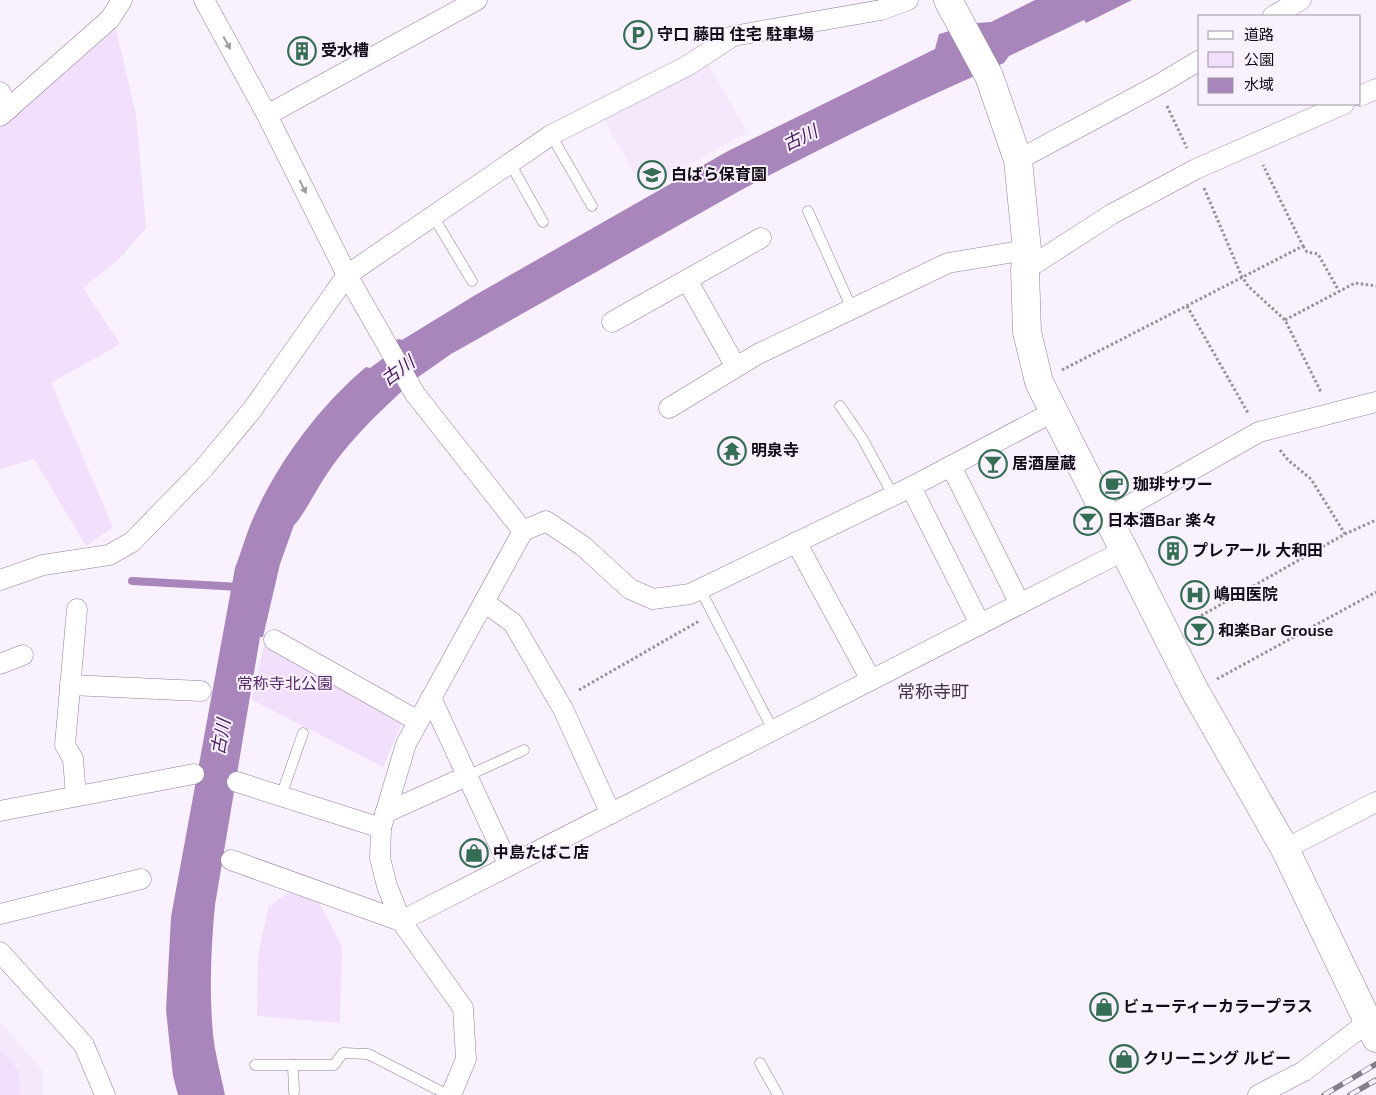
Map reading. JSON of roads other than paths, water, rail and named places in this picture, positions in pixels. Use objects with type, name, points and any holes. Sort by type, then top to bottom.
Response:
[{"type":"street","points":[[3,106],[110,19],[122,0]]},
{"type":"street","points":[[204,0],[266,115],[347,275],[415,394],[523,531]]},
{"type":"street","points":[[266,115],[477,0]]},
{"type":"street","points":[[0,580],[44,565],[109,555],[132,542],[204,468],[252,410],[347,275],[551,135],[687,66],[733,36],[881,10],[908,0]]},
{"type":"street","points":[[948,0],[989,76],[1018,160],[1026,260],[1027,332],[1039,382],[1195,691],[1286,848],[1372,1030],[1304,1071],[1258,1095]]},
{"type":"street","points":[[1275,15],[1300,0]]},
{"type":"street","points":[[1018,160],[1158,85],[1198,61]]},
{"type":"street","points":[[1361,96],[1376,89]]},
{"type":"street","points":[[669,408],[758,354],[948,263],[1026,260],[1196,169],[1342,105]]},
{"type":"street","points":[[612,322],[761,238]]},
{"type":"street","points":[[688,280],[736,367]]},
{"type":"street","points":[[1107,518],[1259,432],[1376,402]]},
{"type":"street","points":[[450,1095],[466,1059],[463,1008],[401,921],[387,886],[380,858],[383,820],[406,744],[523,531],[546,521],[584,546],[630,589],[653,599],[690,594],[911,487],[1053,412]]},
{"type":"street","points":[[951,466],[1020,604]]},
{"type":"street","points":[[911,487],[980,624]]},
{"type":"street","points":[[796,542],[871,680]]},
{"type":"street","points":[[231,860],[401,921],[1125,550]]},
{"type":"street","points":[[484,602],[513,623],[559,702],[611,814]]},
{"type":"street","points":[[76,609],[65,745],[73,759],[76,796]]},
{"type":"street","points":[[274,640],[418,721]]},
{"type":"street","points":[[0,664],[23,654]]},
{"type":"street","points":[[70,685],[201,691]]},
{"type":"street","points":[[431,698],[510,866]]},
{"type":"street","points":[[0,811],[194,774]]},
{"type":"street","points":[[237,782],[281,796],[383,820],[468,776]]},
{"type":"street","points":[[1286,848],[1376,802]]},
{"type":"street","points":[[0,914],[141,880]]},
{"type":"street","points":[[0,952],[84,1045],[105,1095]]},
{"type":"lane","points":[[551,135],[592,206]]},
{"type":"lane","points":[[510,163],[543,222]]},
{"type":"lane","points":[[808,211],[852,309]]},
{"type":"lane","points":[[433,216],[472,281]]},
{"type":"lane","points":[[840,406],[862,438],[893,495]]},
{"type":"lane","points":[[700,589],[773,730]]},
{"type":"lane","points":[[281,796],[303,732]]},
{"type":"lane","points":[[468,776],[524,750]]},
{"type":"lane","points":[[256,1065],[334,1065],[343,1053],[368,1054],[450,1095]]},
{"type":"lane","points":[[760,1063],[778,1095]]},
{"type":"lane","points":[[293,1065],[294,1092]]},
{"type":"water","name":"古川","points":[[1035,0],[1132,0],[1086,23],[1084,20],[1009,56],[1004,63],[873,123],[743,189],[451,354],[401,389],[402,391],[370,422],[340,456],[294,525],[280,564],[263,637],[260,637],[215,905],[211,1002],[215,1049],[225,1095],[178,1095],[173,1076],[166,1010],[171,917],[235,568],[252,520],[265,493],[276,473],[317,416],[366,367],[370,368],[385,357],[388,344],[399,339],[402,340],[477,294],[728,151],[935,49],[939,34],[977,23],[991,22]]},
{"type":"waterway","points":[[132,581],[240,587]]},
{"type":"railway","points":[[1324,1095],[1376,1064]]},
{"type":"railway","points":[[1350,1095],[1376,1080]]},
{"type":"place","name":"守口 藤田 住宅 駐車場","points":[[638,35]]},
{"type":"place","name":"受水槽","points":[[302,51]]},
{"type":"place","name":"白ばら保育園","points":[[652,175]]},
{"type":"place","name":"明泉寺","points":[[732,451]]},
{"type":"place","name":"居酒屋蔵","points":[[993,464]]},
{"type":"place","name":"珈琲サワー","points":[[1114,485]]},
{"type":"place","name":"日本酒Bar 楽々","points":[[1088,521]]},
{"type":"place","name":"プレアール 大和田","points":[[1173,551]]},
{"type":"place","name":"嶋田医院","points":[[1195,595]]},
{"type":"place","name":"和楽Bar Grouse","points":[[1199,631]]},
{"type":"place","name":"中島たばこ店","points":[[474,853]]},
{"type":"place","name":"ビューティーカラープラス","points":[[1104,1007]]},
{"type":"place","name":"クリーニング ルビー","points":[[1124,1059]]},
{"type":"district","name":"常称寺町","points":[[933,692]]},
{"type":"park label","name":"常称寺北公園","points":[[285,684]]}]
